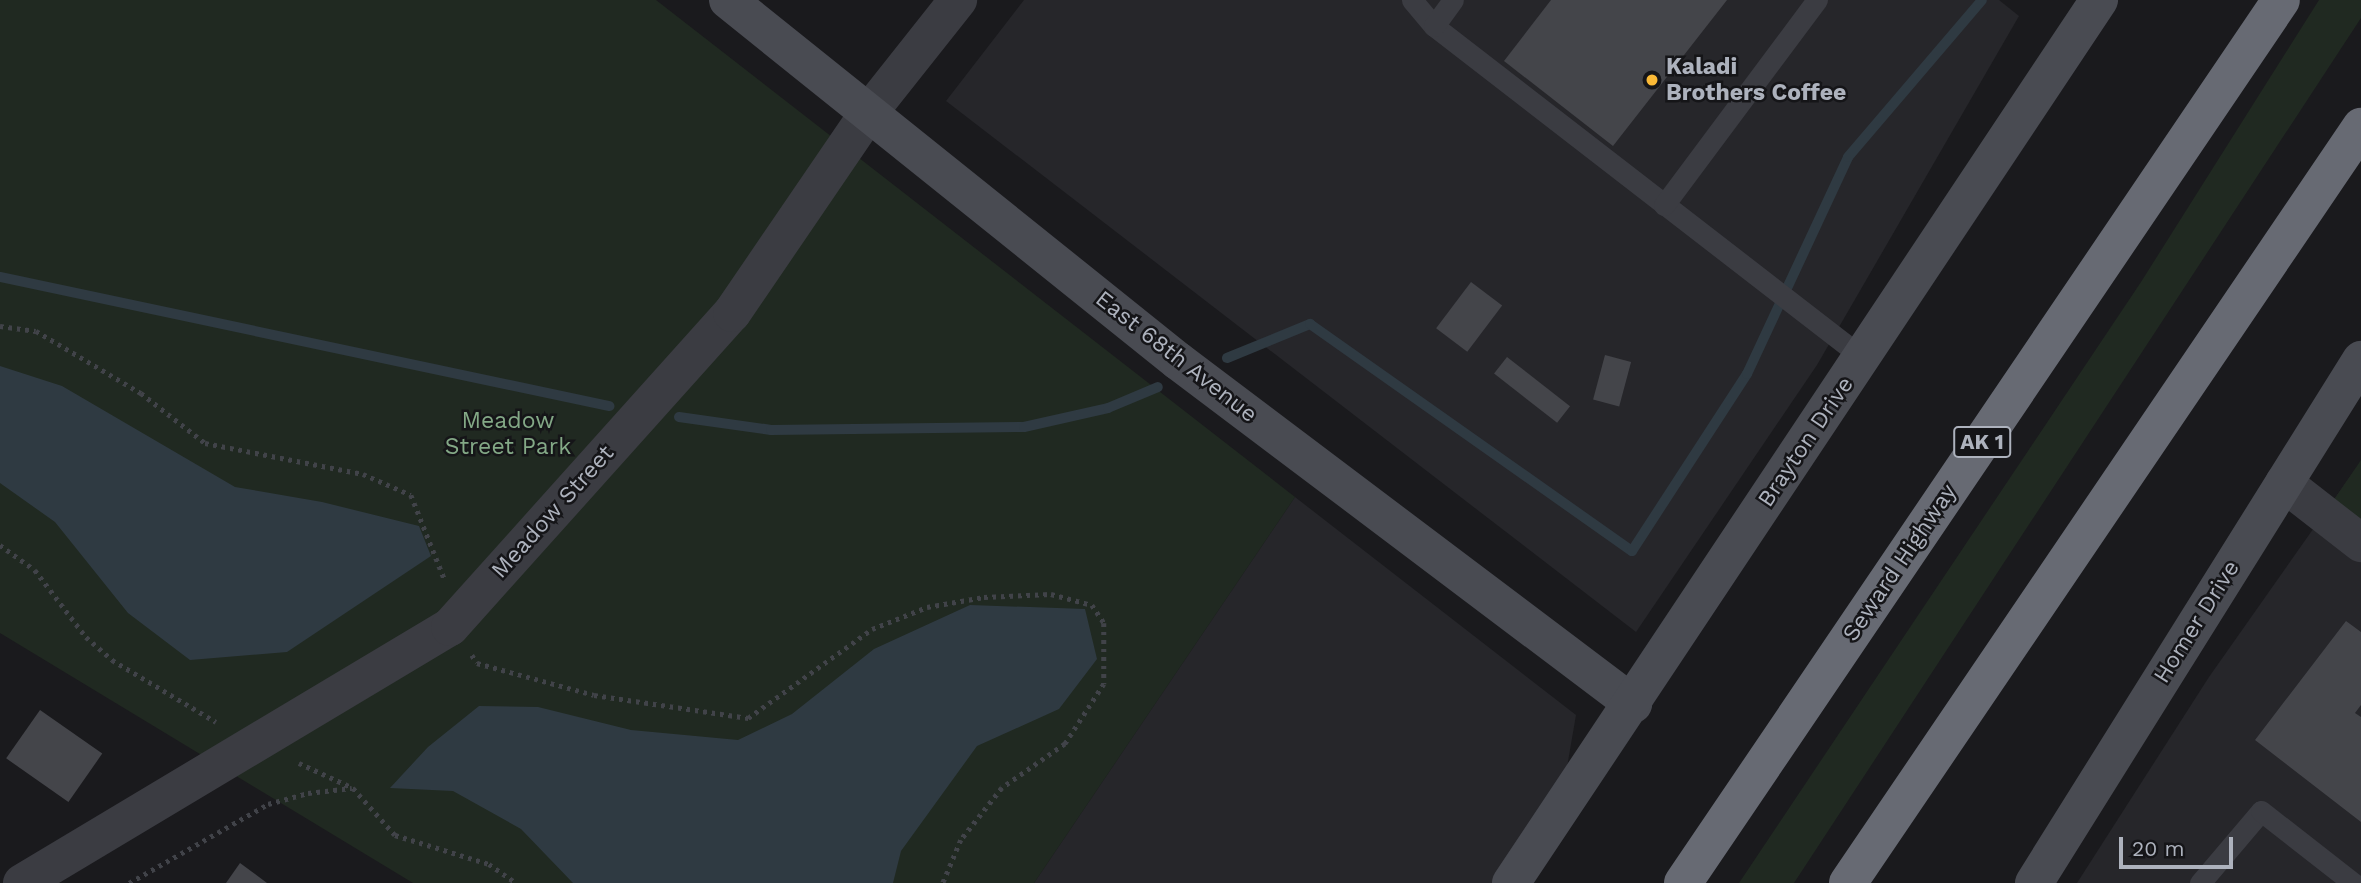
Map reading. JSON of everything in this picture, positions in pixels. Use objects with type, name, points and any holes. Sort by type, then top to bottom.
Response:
[{"type":"highway","name":"Seward Highway","points":[[1684,883],[2280,0]]},
{"type":"highway","points":[[1848,883],[2361,127]]},
{"type":"street","name":"East 68th Avenue","points":[[728,0],[870,111],[1178,361],[1633,704]]},
{"type":"street","name":"Meadow Street","points":[[22,883],[450,627],[732,313],[870,111],[958,0]]},
{"type":"street","name":"Brayton Drive","points":[[1511,883],[1633,704],[2099,0]]},
{"type":"street","name":"Homer Drive","points":[[2034,883],[2361,360]]},
{"type":"street","points":[[2284,483],[2361,543]]},
{"type":"lane","points":[[1412,0],[1434,26],[1862,357]]},
{"type":"lane","points":[[1434,26],[1453,0]]},
{"type":"lane","points":[[1664,205],[1817,0]]},
{"type":"lane","points":[[2200,883],[2261,811],[2353,883]]},
{"type":"path","points":[[0,326],[36,331],[141,393],[205,443],[363,474],[411,495],[477,663],[594,695],[748,718],[872,629],[926,607],[984,597],[1051,594],[1092,604],[1104,623],[1104,684],[1065,744],[1002,788],[961,840],[943,883]]},
{"type":"path","points":[[0,545],[35,570],[86,637],[112,660],[255,743],[353,788],[394,835],[489,864],[516,883]]},
{"type":"path","points":[[129,883],[268,804],[307,793],[353,788]]},
{"type":"shaded area","points":[[1024,0],[1999,0],[2019,16],[1817,365],[1636,632],[946,101]]},
{"type":"shaded area","points":[[0,366],[62,386],[235,487],[322,502],[419,526],[431,556],[287,652],[190,660],[128,613],[55,522],[0,483]]},
{"type":"shaded area","points":[[2361,461],[2361,883],[2077,883],[2209,677]]},
{"type":"shaded area","points":[[1295,497],[1576,715],[1566,773],[1492,883],[1034,883]]},
{"type":"shaded area","points":[[970,605],[1085,609],[1097,659],[1059,709],[977,746],[901,851],[893,883],[573,883],[521,829],[453,791],[390,788],[428,747],[479,706],[538,707],[631,730],[738,740],[792,714],[874,649]]},
{"type":"green space","name":"Meadow Street Park","points":[[0,0],[656,0],[1295,497],[1034,883],[413,883],[0,633]]},
{"type":"green space","points":[[2319,0],[2361,0],[2361,18],[1794,883],[1739,883],[2141,282]]},
{"type":"green space","points":[[2361,460],[2361,533],[2329,507]]},
{"type":"building","points":[[1551,0],[1727,0],[1613,146],[1504,61]]},
{"type":"building","points":[[1471,282],[1502,305],[1467,352],[1436,328]]},
{"type":"building","points":[[1605,355],[1631,362],[1619,406],[1593,399]]},
{"type":"building","points":[[1507,357],[1570,406],[1557,423],[1494,374]]},
{"type":"building","points":[[2346,621],[2361,632],[2361,705],[2355,713],[2361,717],[2361,822],[2255,740]]},
{"type":"building","points":[[40,710],[102,754],[68,802],[6,758]]},
{"type":"building","points":[[240,863],[267,883],[226,883]]},
{"type":"waterway","points":[[1227,358],[1310,324],[1632,551],[1747,374],[1848,157],[1982,0]]},
{"type":"waterway","points":[[0,277],[609,406]]},
{"type":"waterway","points":[[679,417],[771,430],[1024,427],[1108,408],[1158,387]]},
{"type":"place","name":"Kaladi Brothers Coffee","points":[[1652,80]]}]
